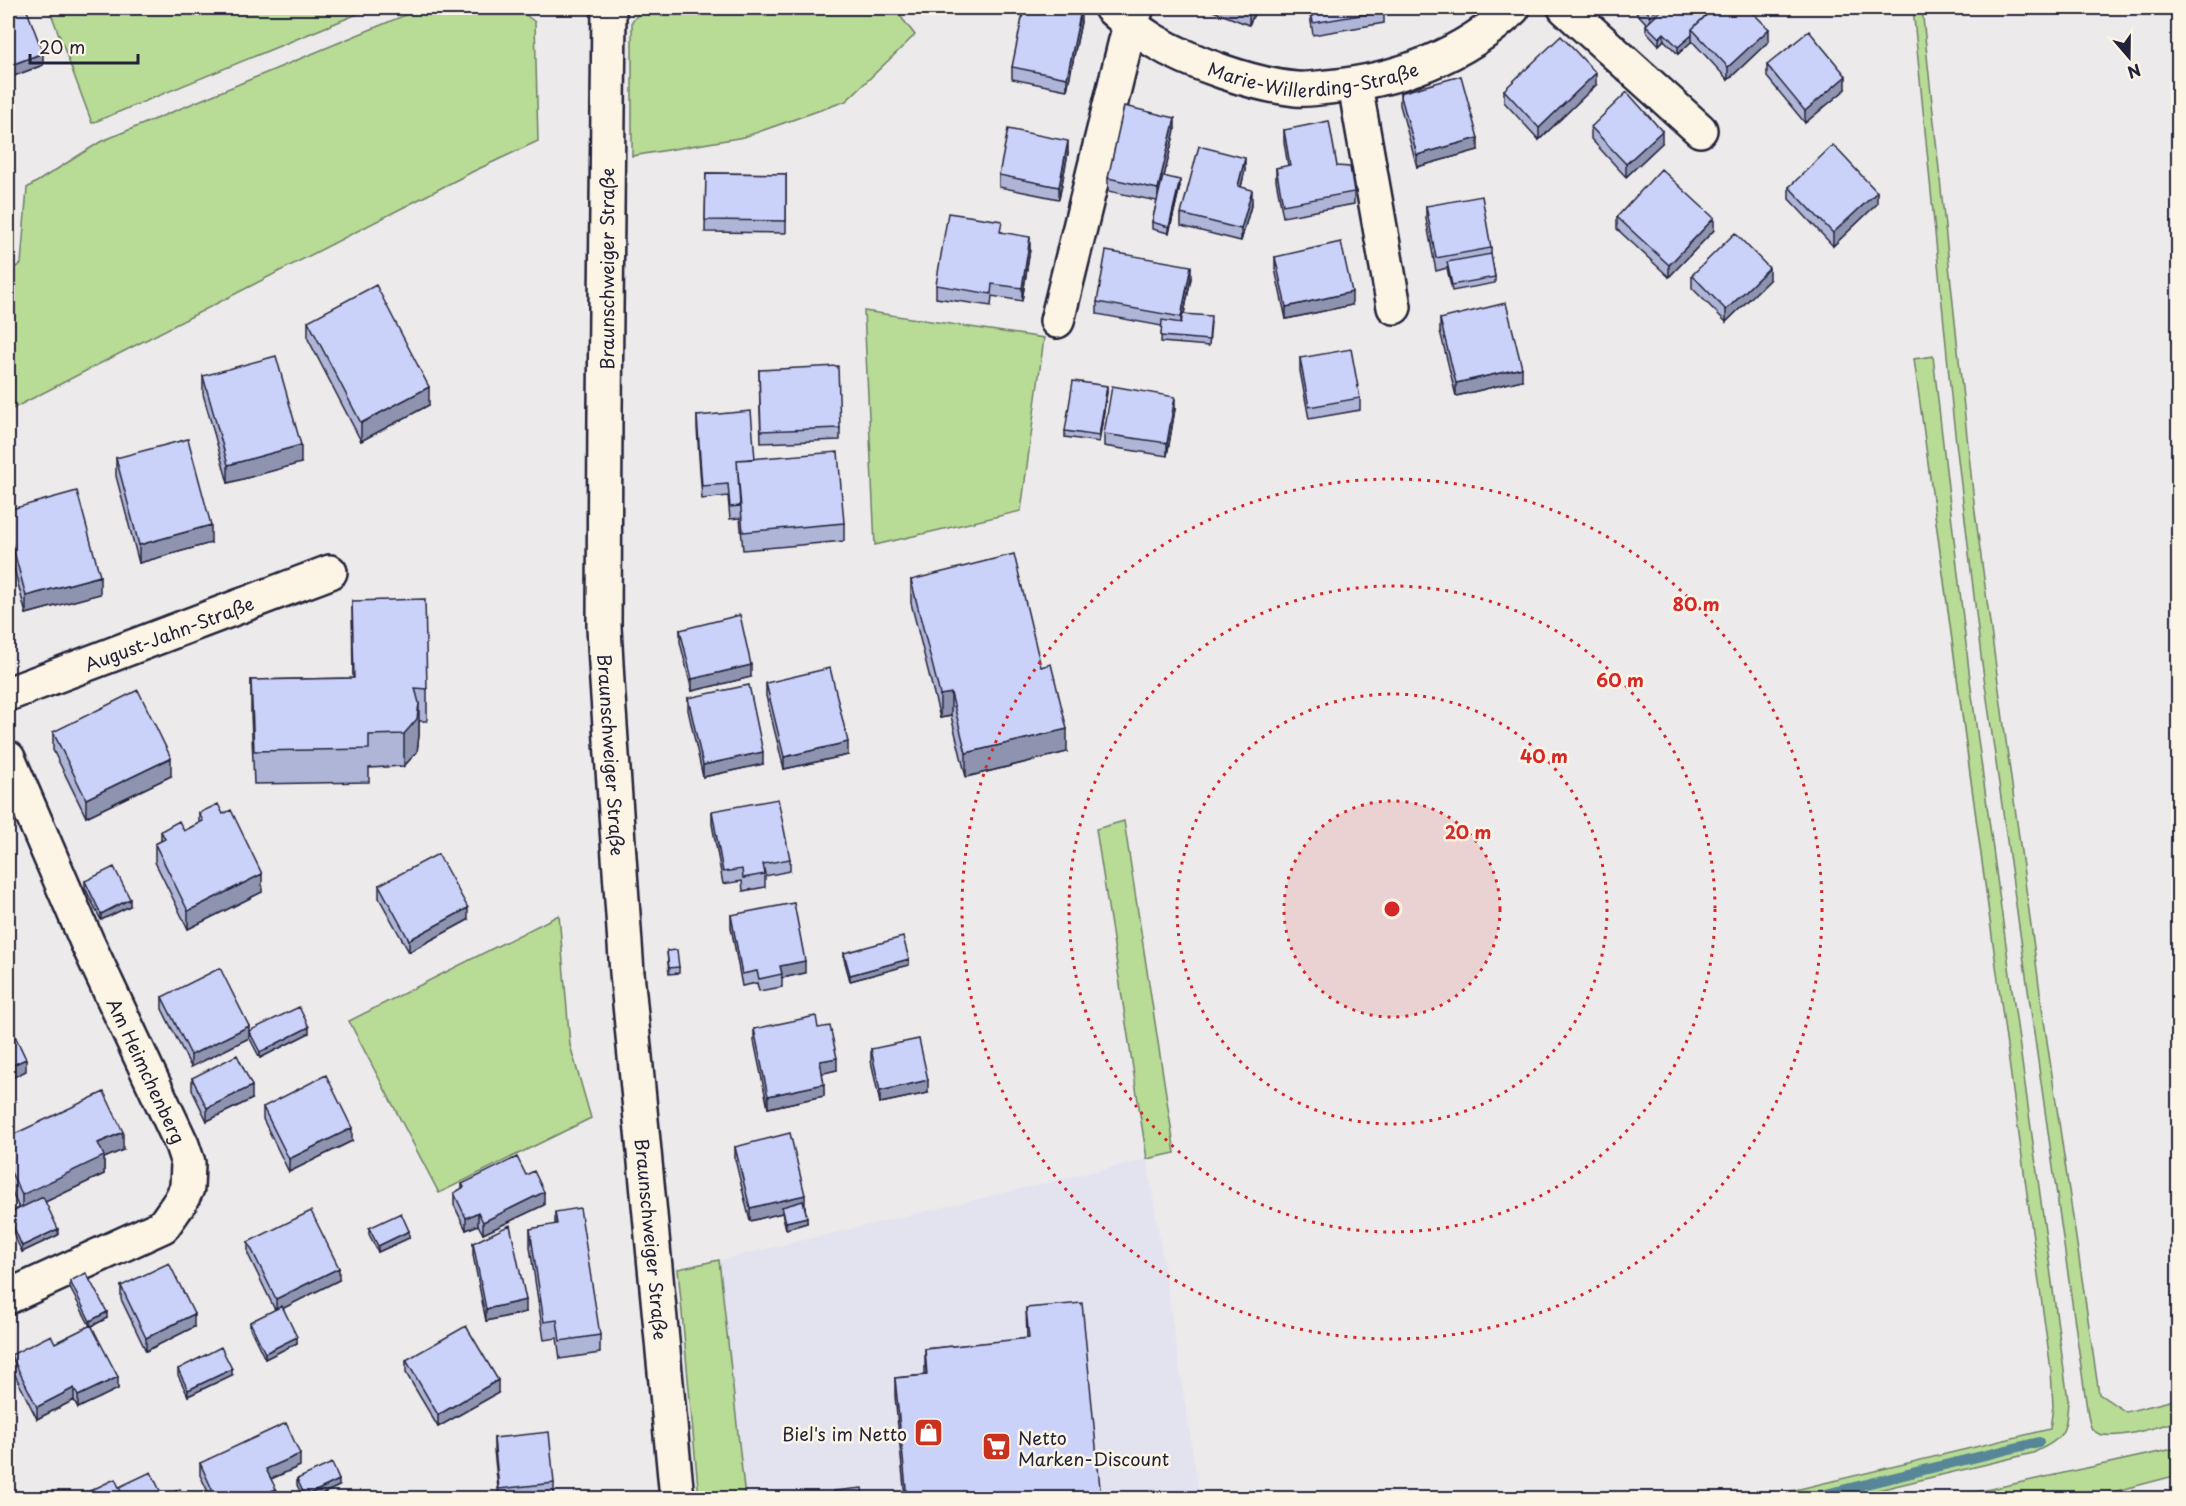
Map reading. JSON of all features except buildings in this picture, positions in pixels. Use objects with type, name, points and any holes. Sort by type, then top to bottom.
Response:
[{"type":"street","name":"Braunschweiger Straße","points":[[609,8],[604,411],[606,660],[627,973],[678,1498]]},
{"type":"street","name":"Marie-Willerding-Straße","points":[[1126,13],[1155,42],[1245,78],[1297,89],[1355,85],[1404,72],[1450,54],[1497,24],[1513,8]]},
{"type":"street","points":[[1565,8],[1700,130]]},
{"type":"street","points":[[1057,321],[1126,13]]},
{"type":"street","points":[[1355,85],[1394,307]]},
{"type":"street","name":"August-Jahn-Straße","points":[[8,694],[330,572]]},
{"type":"street","name":"Am Heimchenberg","points":[[8,758],[87,942],[182,1144],[188,1163],[187,1188],[163,1226],[8,1297]]},
{"type":"shaded area","points":[[1147,1159],[1200,1498],[745,1498],[719,1260]]},
{"type":"green space","points":[[49,8],[372,8],[92,123]]},
{"type":"green space","points":[[422,8],[517,8],[535,22],[538,141],[474,171],[8,411],[8,271],[21,264],[27,188],[100,142]]},
{"type":"green space","points":[[644,8],[894,8],[915,35],[846,101],[744,137],[632,156],[632,21]]},
{"type":"green space","points":[[1913,8],[1922,8],[1975,512],[2042,1007],[2099,1394],[2126,1412],[2178,1399],[2178,1421],[2120,1435],[2098,1434],[2092,1429],[2088,1416],[1981,656],[1953,416]]},
{"type":"green space","points":[[864,311],[1044,338],[1021,511],[875,545]]},
{"type":"green space","points":[[1933,356],[1971,688],[2068,1400],[2066,1421],[2057,1439],[2033,1453],[1845,1498],[1762,1498],[2050,1429],[2053,1406],[2051,1370],[1914,359]]},
{"type":"green space","points":[[1124,821],[1175,1153],[1147,1159],[1096,829]]},
{"type":"green space","points":[[559,915],[570,1045],[591,1118],[439,1193],[349,1021]]},
{"type":"green space","points":[[719,1260],[745,1498],[699,1498],[678,1269]]},
{"type":"green space","points":[[2178,1448],[2178,1475],[2090,1498],[1949,1498]]},
{"type":"waterway","points":[[1809,1498],[2039,1442]]},
{"type":"place","name":"Biel's im Netto","points":[[928,1433]]},
{"type":"place","name":"Netto Marken-Discount","points":[[997,1447]]}]
